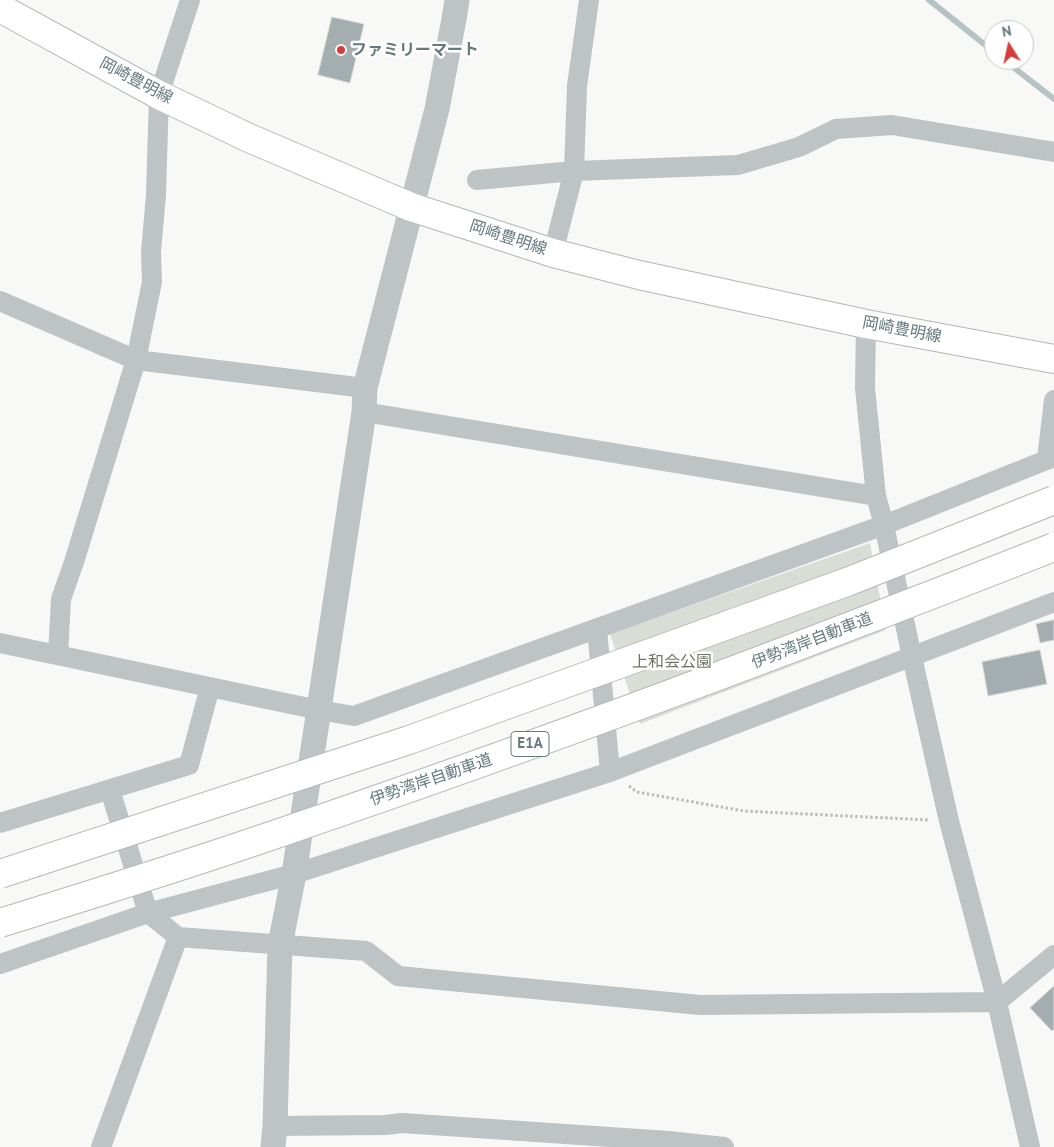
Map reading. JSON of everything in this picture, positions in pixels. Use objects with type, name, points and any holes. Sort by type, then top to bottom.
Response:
[{"type":"main road","name":"岡崎豊明線","points":[[0,8],[159,95],[249,138],[411,207],[553,253],[639,276],[866,324],[1054,359]]},
{"type":"main road","points":[[0,874],[409,740],[847,582],[1054,500]]},
{"type":"main road","name":"伊勢湾岸自動車道","points":[[0,923],[240,846],[454,772],[826,636],[1054,547]]},
{"type":"street","points":[[58,655],[61,599],[136,360],[152,282],[150,252],[156,195],[159,95],[190,0]]},
{"type":"street","points":[[457,0],[437,109],[366,388],[364,412],[294,874],[280,945],[274,1137],[402,1123],[669,1141],[724,1147]]},
{"type":"street","points":[[553,253],[574,171],[578,86],[589,0]]},
{"type":"street","points":[[477,180],[574,171],[738,164],[799,147],[836,129],[892,125],[1054,152]]},
{"type":"street","points":[[0,301],[136,360],[366,388]]},
{"type":"street","points":[[866,324],[865,388],[876,496],[949,821],[996,1002],[1030,1147]]},
{"type":"street","points":[[0,643],[354,716],[884,525],[1051,458],[1054,400]]},
{"type":"street","points":[[364,412],[876,496]]},
{"type":"street","points":[[0,964],[148,913],[294,874],[610,772],[1054,602]]},
{"type":"street","points":[[597,629],[610,772]]},
{"type":"street","points":[[0,823],[189,765],[210,687]]},
{"type":"street","points":[[110,790],[148,913],[178,937],[366,951],[398,976],[700,1004],[996,1002],[1054,954]]},
{"type":"street","points":[[102,1147],[178,937]]},
{"type":"path","points":[[610,772],[637,792],[744,811],[949,821]]},
{"type":"green space","name":"上和会公園","points":[[870,543],[886,630],[640,724],[610,634]]},
{"type":"building","name":"ファミリーマート","points":[[332,17],[364,24],[350,83],[318,75]]},
{"type":"building","points":[[1054,620],[1054,640],[1040,643],[1036,624]]},
{"type":"building","points":[[1040,650],[1047,684],[988,696],[982,662]]},
{"type":"building","points":[[1054,986],[1054,1029],[1052,1031],[1030,1008]]},
{"type":"waterway","points":[[929,0],[984,44]]},
{"type":"waterway","points":[[1017,70],[1054,99]]},
{"type":"place","name":"ファミリーマート","points":[[341,50]]}]
